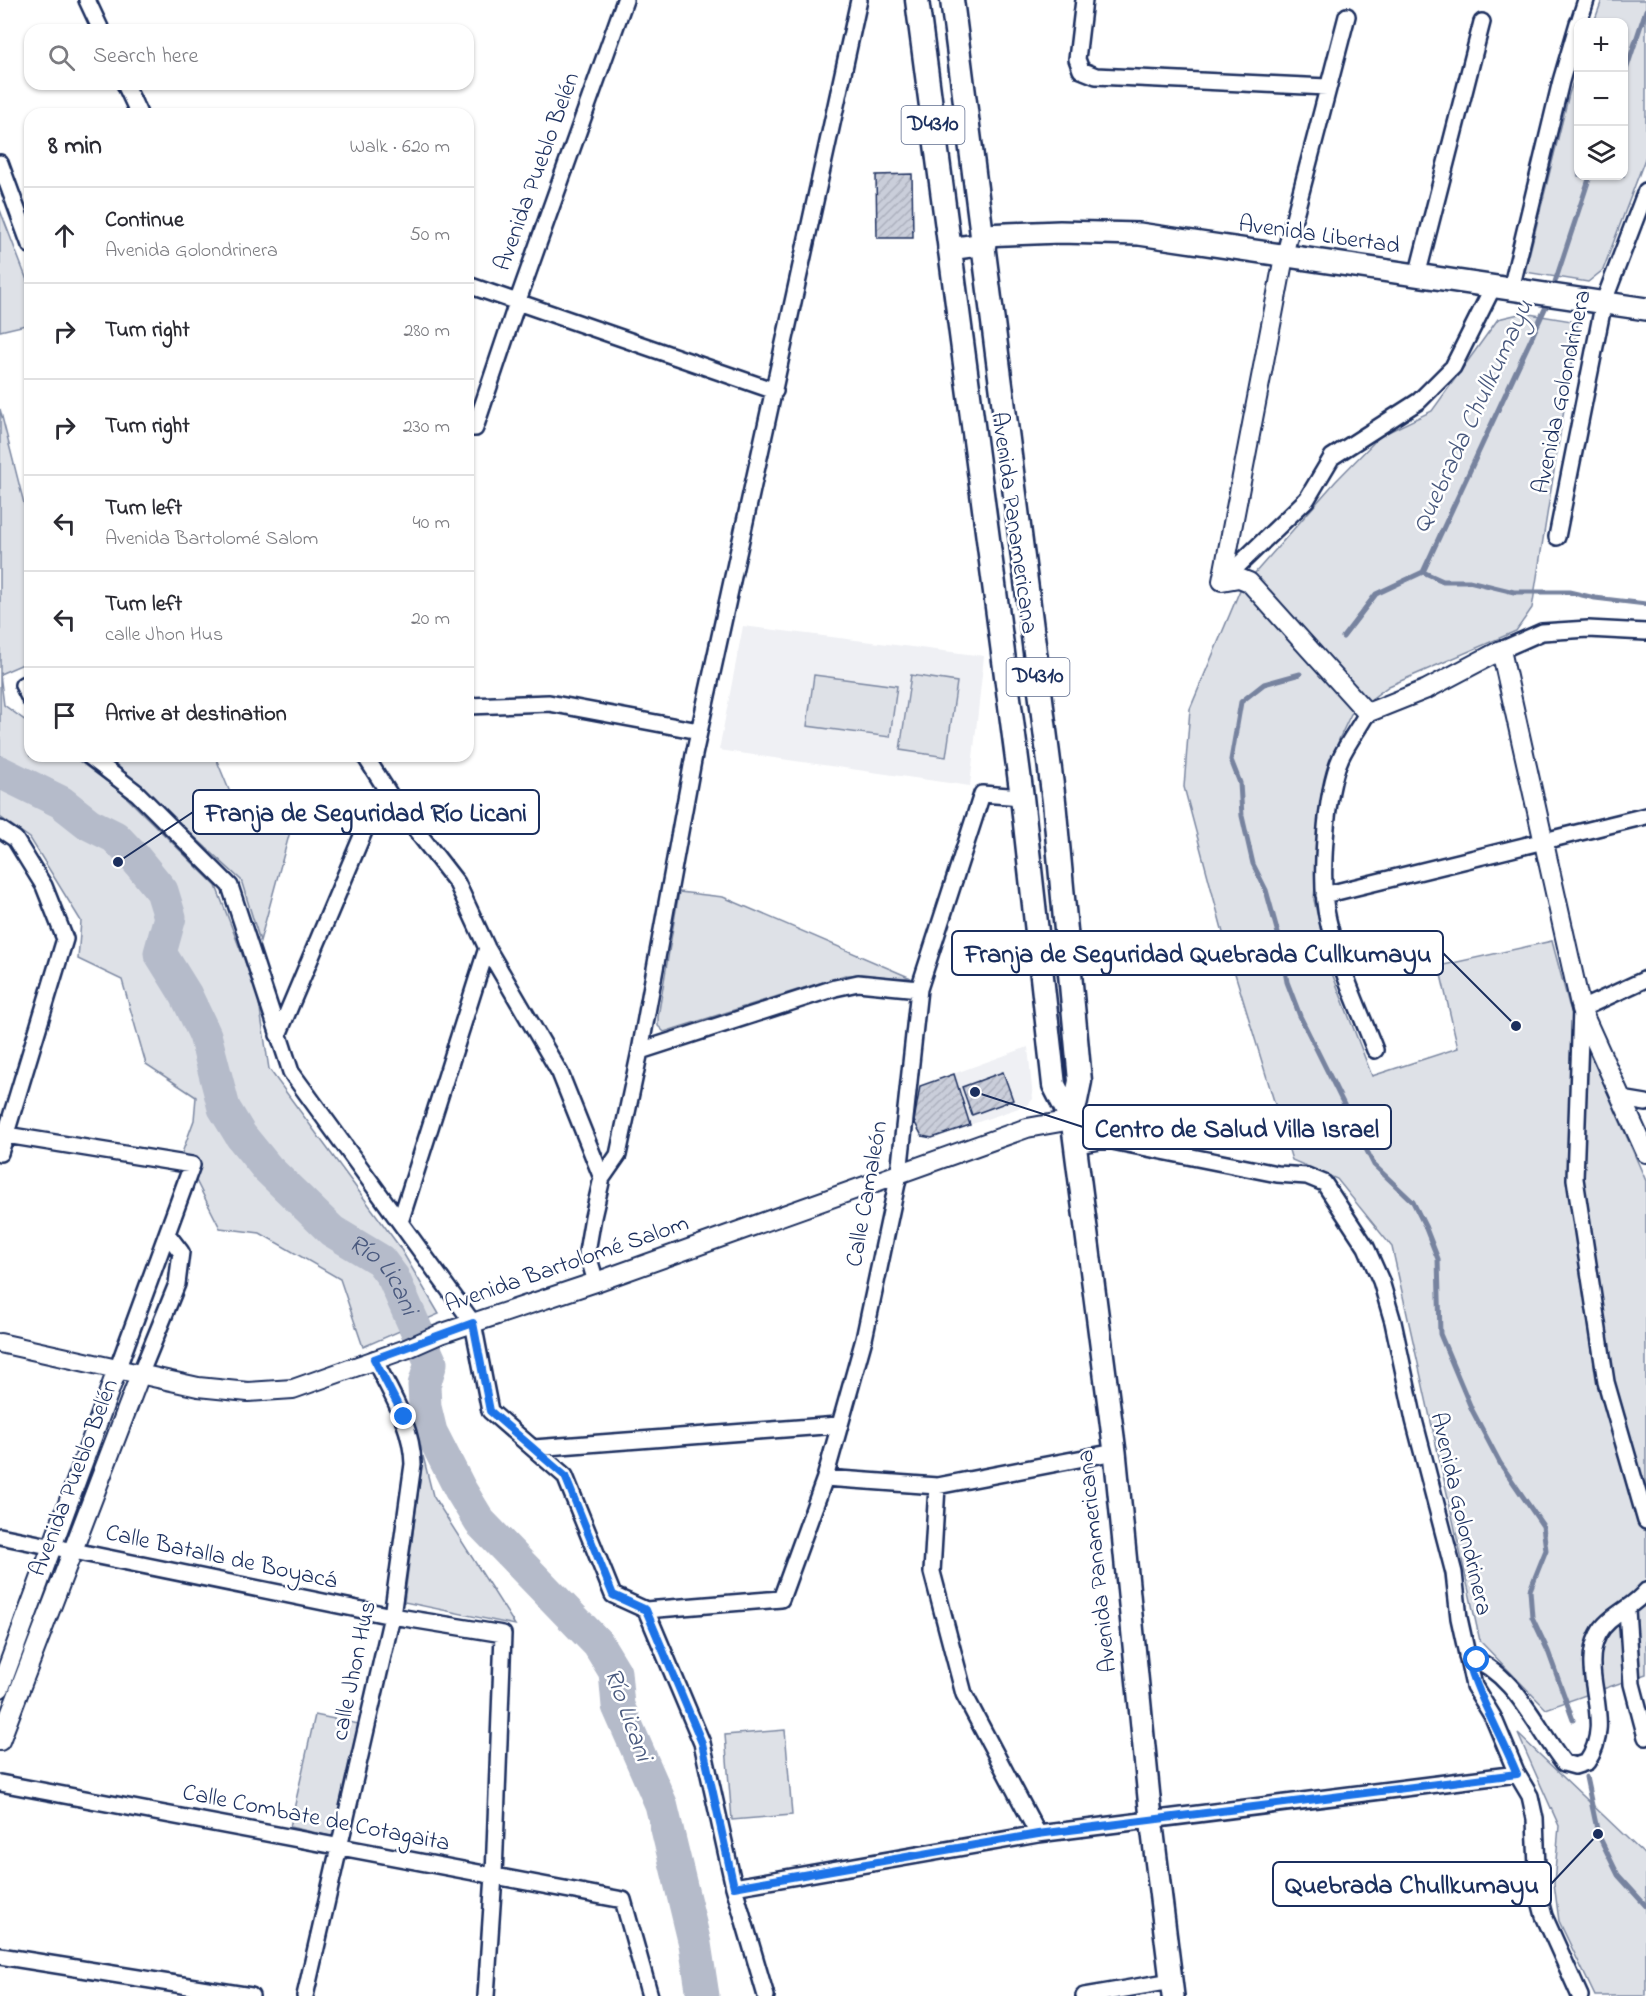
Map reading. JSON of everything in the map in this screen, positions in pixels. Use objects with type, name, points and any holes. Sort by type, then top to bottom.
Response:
[{"type":"main road","name":"Avenida Panamericana","points":[[917,0],[1022,797],[1054,1085],[1072,1120],[1076,1145],[1115,1452],[1151,1818],[1173,1989]]},
{"type":"main road","name":"Avenida Panamericana","points":[[952,0],[1055,813],[1080,1081],[1072,1120]]},
{"type":"main road","name":"Avenida Libertad","points":[[949,249],[984,239],[1060,232],[1139,234],[1646,309]]},
{"type":"street","points":[[87,0],[98,24]]},
{"type":"street","name":"Avenida Pueblo Belén","points":[[474,422],[625,0]]},
{"type":"street","points":[[596,1282],[587,1252],[602,1178],[618,1155],[640,1051],[699,731],[860,0]]},
{"type":"street","points":[[1084,0],[1077,59],[1081,70],[1096,76],[1326,87]]},
{"type":"street","points":[[1581,18],[1586,0]]},
{"type":"street","points":[[1222,581],[1284,257],[1326,87],[1347,16]]},
{"type":"street","points":[[1417,276],[1482,22]]},
{"type":"street","points":[[1222,581],[1307,499],[1332,457],[1419,401],[1453,367],[1502,288],[1574,39]]},
{"type":"street","points":[[128,90],[136,108]]},
{"type":"street","points":[[0,163],[24,229]]},
{"type":"street","name":"Avenida Golondrinera","points":[[1557,537],[1604,301],[1646,191]]},
{"type":"street","points":[[474,287],[775,391]]},
{"type":"street","points":[[1222,581],[1239,578],[1249,582],[1367,713]]},
{"type":"street","points":[[1375,1050],[1328,922],[1324,895],[1329,807],[1334,778],[1341,757],[1367,713],[1427,689],[1501,650],[1542,632],[1588,629],[1646,632]]},
{"type":"street","points":[[1501,650],[1581,1009],[1646,1153]]},
{"type":"street","points":[[474,706],[549,703],[699,731]]},
{"type":"street","points":[[97,762],[137,794],[230,886],[291,1072],[473,1323],[490,1411],[565,1476],[613,1595],[646,1610],[702,1743],[734,1887],[766,1996]]},
{"type":"street","points":[[369,762],[395,803],[457,883],[487,948],[560,1073],[602,1178]]},
{"type":"street","name":"Calle Camaleón","points":[[646,1610],[780,1599],[825,1478],[838,1425],[864,1339],[899,1174],[919,989],[982,794],[1022,797]]},
{"type":"street","points":[[278,1035],[365,829],[395,803]]},
{"type":"street","points":[[1324,895],[1544,843],[1646,816]]},
{"type":"street","points":[[0,829],[15,839],[44,885],[65,939],[3,1134],[0,1153]]},
{"type":"street","points":[[400,1222],[487,948]]},
{"type":"street","points":[[1581,1009],[1646,979]]},
{"type":"street","points":[[640,1051],[835,988],[858,983],[919,989]]},
{"type":"street","points":[[1581,1009],[1575,1179],[1606,1382],[1646,1521]]},
{"type":"street","points":[[1622,1099],[1646,1103]]},
{"type":"street","name":"Avenida Bartolomé Salom","points":[[0,1343],[198,1386],[248,1392],[293,1389],[406,1349],[440,1334],[596,1282],[1027,1128],[1072,1120]]},
{"type":"street","name":"Avenida Pueblo Belén","points":[[0,1688],[192,1165],[3,1134]]},
{"type":"street","name":"Avenida Golondrinera","points":[[1076,1145],[1107,1140],[1277,1174],[1307,1176],[1324,1183],[1366,1247],[1381,1281],[1393,1322],[1414,1420],[1454,1573],[1474,1686],[1493,1717],[1517,1774],[1530,1796],[1535,1819],[1538,1893],[1544,1916],[1580,1996]]},
{"type":"street","name":"Avenida Pueblo Belén","points":[[0,1741],[177,1284],[181,1252],[168,1235]]},
{"type":"street","name":"calle Jhon Hus","points":[[305,1996],[392,1616],[413,1464],[412,1442],[404,1417],[374,1359]]},
{"type":"street","points":[[534,1448],[838,1425]]},
{"type":"street","points":[[825,1478],[937,1486],[1115,1452]]},
{"type":"street","points":[[937,1486],[932,1572],[964,1695],[1038,1834]]},
{"type":"street","name":"Calle Batalla de Boyacá","points":[[0,1536],[392,1616],[503,1634],[494,1875]]},
{"type":"street","points":[[1467,1656],[1491,1670],[1524,1702],[1564,1763],[1575,1766],[1587,1762],[1599,1735],[1594,1646],[1604,1625],[1626,1610],[1646,1591]]},
{"type":"street","points":[[1626,1610],[1632,1684],[1646,1737]]},
{"type":"street","points":[[734,1887],[1038,1834],[1151,1818],[1517,1774]]},
{"type":"street","name":"Calle Combate de Cotagaita","points":[[0,1784],[339,1845],[623,1900],[650,1996]]},
{"type":"street","points":[[486,1996],[494,1875]]},
{"type":"street","points":[[0,1956],[251,1996]]},
{"type":"street","points":[[1084,1996],[1173,1989]]},
{"type":"shaded area","points":[[1602,0],[1646,0],[1646,156],[1603,270],[1588,282],[1525,272],[1574,79],[1574,180],[1628,180],[1628,18],[1595,18]]},
{"type":"shaded area","points":[[0,210],[24,272],[24,325],[0,331]]},
{"type":"shaded area","points":[[1523,313],[1578,322],[1532,608],[1516,631],[1389,686],[1351,714],[1340,737],[1322,790],[1314,900],[1328,963],[1372,1076],[1458,1048],[1439,966],[1552,941],[1569,1005],[1646,1181],[1646,1674],[1546,1709],[1480,1641],[1392,1247],[1337,1179],[1292,1160],[1226,944],[1184,787],[1190,709],[1240,590],[1336,481],[1380,436],[1432,411],[1498,319]]},
{"type":"shaded area","points":[[0,409],[24,503],[24,664],[0,674]]},
{"type":"shaded area","points":[[743,626],[984,656],[970,786],[719,750]]},
{"type":"shaded area","points":[[0,674],[4,705],[24,720],[24,762],[80,762],[121,792],[216,886],[258,996],[269,1069],[399,1246],[439,1314],[363,1347],[340,1279],[260,1233],[220,1228],[182,1153],[194,1120],[196,1097],[146,1064],[122,980],[78,959],[81,921],[30,838],[0,817]]},
{"type":"shaded area","points":[[814,675],[897,686],[890,737],[807,726]]},
{"type":"shaded area","points":[[911,675],[957,682],[946,757],[900,750]]},
{"type":"shaded area","points":[[113,762],[217,762],[236,807],[291,828],[260,941],[241,880]]},
{"type":"shaded area","points":[[679,892],[723,897],[911,978],[845,975],[664,1032],[658,1026],[658,1017]]},
{"type":"shaded area","points":[[1028,1047],[1033,1099],[1027,1105],[932,1138],[922,1136],[914,1121],[920,1086]]},
{"type":"shaded area","points":[[423,1456],[433,1496],[515,1625],[404,1602]]},
{"type":"shaded area","points":[[315,1715],[359,1724],[334,1837],[290,1827]]},
{"type":"shaded area","points":[[785,1730],[792,1815],[732,1820],[725,1735]]},
{"type":"shaded area","points":[[1518,1734],[1646,1856],[1646,1996],[1595,1996],[1559,1921],[1554,1883],[1559,1826]]},
{"type":"building","points":[[912,174],[913,238],[877,238],[876,175]]},
{"type":"building","points":[[1003,1072],[1013,1100],[972,1115],[962,1087]]},
{"type":"building","points":[[954,1074],[970,1125],[932,1138],[922,1136],[914,1121],[920,1086]]},
{"type":"waterway","name":"Quebrada Chullkumayu","points":[[1625,72],[1646,10]]},
{"type":"waterway","name":"Quebrada Chullkumayu","points":[[1552,291],[1589,180]]},
{"type":"waterway","name":"Quebrada Chullkumayu","points":[[1343,637],[1376,594],[1423,572],[1549,300]]},
{"type":"waterway","points":[[1423,572],[1443,581],[1469,581],[1514,592],[1569,592],[1595,598],[1646,604]]},
{"type":"waterway","name":"Quebrada Chullkumayu","points":[[1300,674],[1264,684],[1241,702],[1231,760],[1240,783],[1242,816],[1253,864],[1266,890],[1279,937],[1287,982],[1300,1016],[1374,1165],[1413,1202],[1425,1226],[1438,1259],[1440,1334],[1472,1410],[1500,1463],[1543,1526],[1546,1550],[1530,1590],[1532,1617],[1548,1651],[1573,1720]]},
{"type":"waterway","name":"Río Licani","points":[[0,772],[61,802],[89,824],[115,837],[162,891],[170,917],[160,953],[186,995],[205,1035],[224,1108],[241,1136],[267,1168],[332,1231],[380,1260],[393,1277],[431,1363],[424,1385],[425,1407],[431,1432],[460,1489],[480,1522],[598,1644],[615,1672],[618,1706],[661,1804],[695,1944],[703,1996]]},
{"type":"waterway","name":"Quebrada Chullkumayu","points":[[1586,1777],[1598,1834],[1618,1875],[1646,1906]]},
{"type":"place","name":"Franja de Seguridad Río Licani","points":[[118,862]]},
{"type":"place","name":"Franja de Seguridad Quebrada Cullkumayu","points":[[1516,1026]]},
{"type":"place","name":"Centro de Salud Villa Israel","points":[[975,1092]]},
{"type":"place","name":"Quebrada Chullkumayu","points":[[1598,1834]]},
{"type":"route","points":[[404,1417],[374,1359],[473,1323],[490,1411],[565,1476],[613,1595],[646,1610],[702,1743],[734,1887],[1038,1834],[1151,1818],[1517,1774],[1493,1717],[1481,1701],[1474,1686],[1467,1656],[1477,1660]]}]
